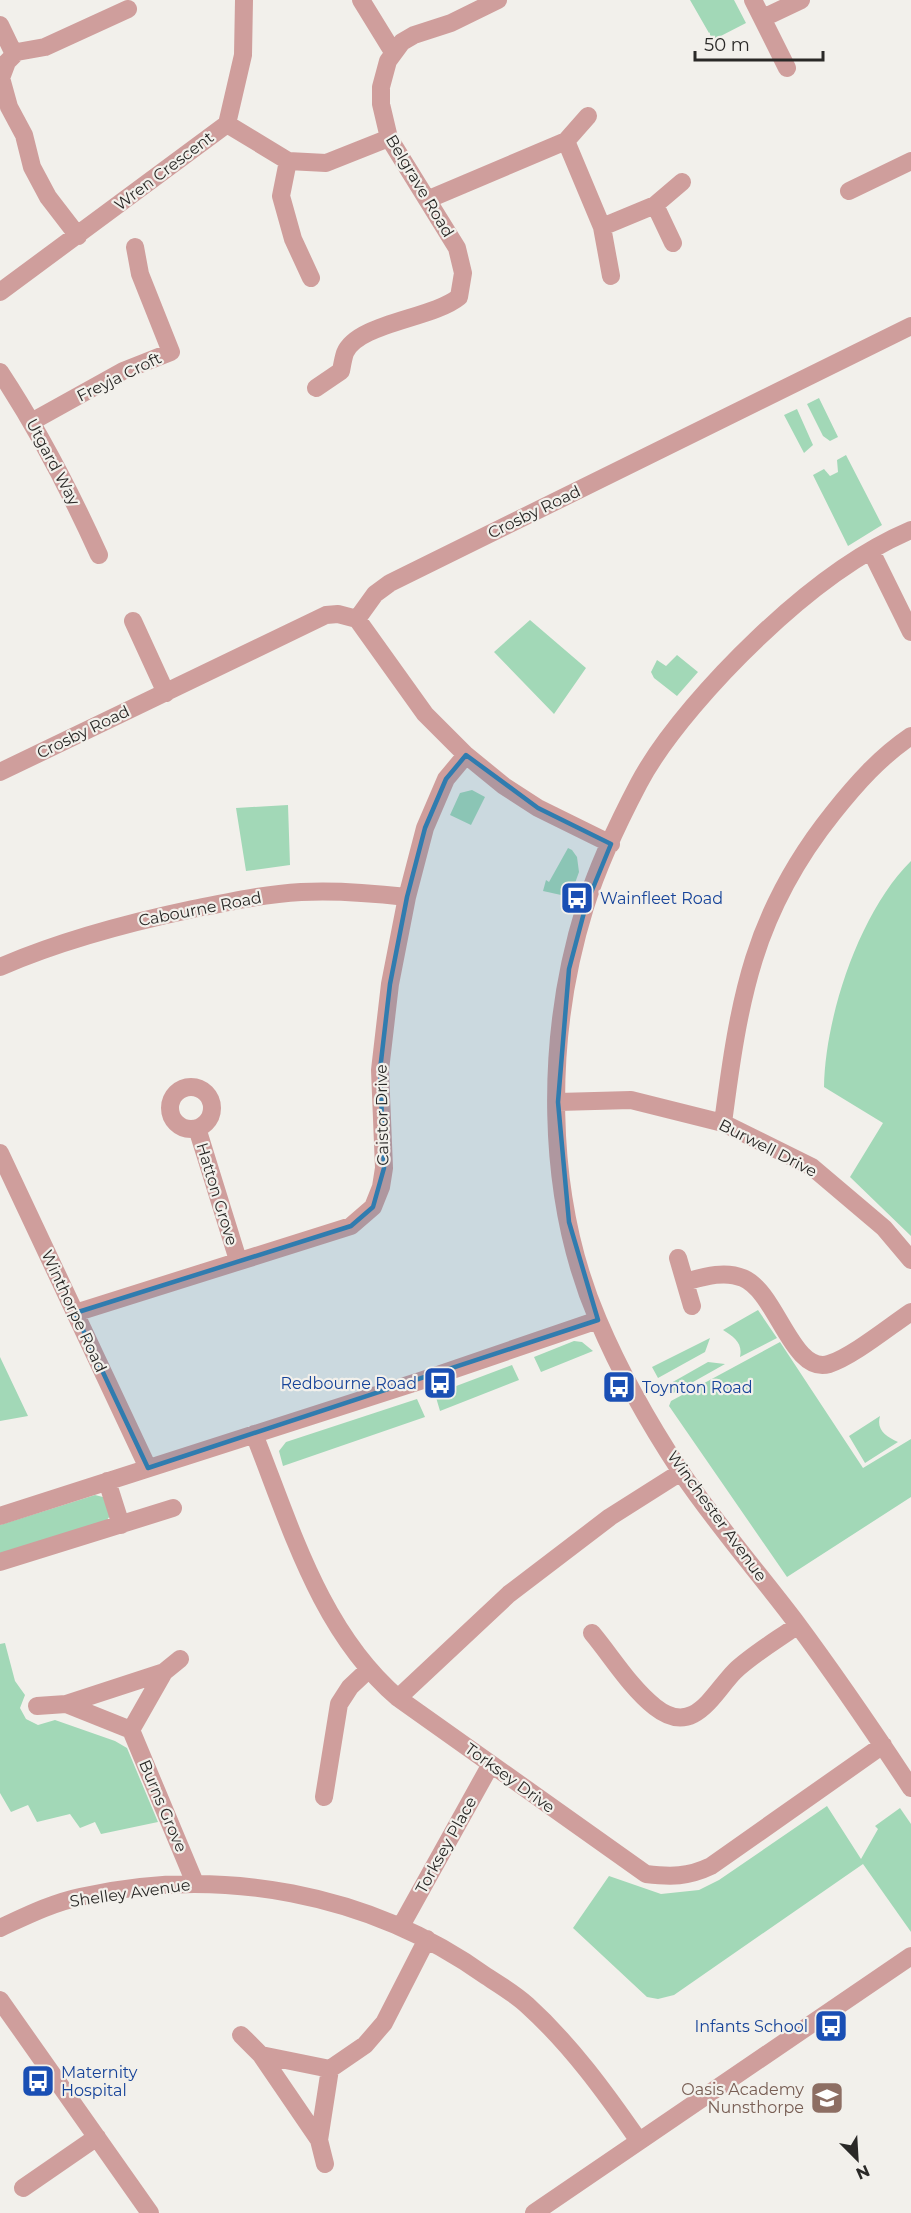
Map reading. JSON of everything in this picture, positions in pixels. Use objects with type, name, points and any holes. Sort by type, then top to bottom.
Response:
[{"type":"street","name":"Wren Crescent","points":[[0,292],[227,124],[243,55],[244,0]]},
{"type":"street","points":[[361,0],[393,51],[414,35],[451,23],[498,0]]},
{"type":"street","points":[[753,0],[787,68]]},
{"type":"street","points":[[763,18],[801,0]]},
{"type":"street","points":[[78,236],[48,197],[32,167],[24,135],[9,107],[1,78],[7,62],[14,54],[45,47],[128,9]]},
{"type":"street","points":[[0,25],[14,54]]},
{"type":"street","name":"Belgrave Road","points":[[316,388],[341,371],[345,352],[355,341],[386,326],[435,312],[459,297],[463,273],[457,248],[388,138],[383,121],[381,96],[388,61],[393,51]]},
{"type":"street","points":[[429,200],[566,141],[588,117]]},
{"type":"street","points":[[227,124],[288,161],[326,163],[388,138]]},
{"type":"street","points":[[566,141],[602,227],[611,276]]},
{"type":"street","points":[[288,161],[281,196],[293,238],[311,278]]},
{"type":"street","points":[[849,191],[911,161]]},
{"type":"street","points":[[602,227],[655,204],[682,182]]},
{"type":"street","points":[[655,204],[673,243]]},
{"type":"street","name":"Freyja Croft","points":[[33,421],[123,371],[171,352],[140,274],[135,247]]},
{"type":"street","name":"Crosby Road","points":[[0,772],[326,615],[338,614],[357,619],[375,594],[390,583],[911,326]]},
{"type":"street","name":"Utgard Way","points":[[0,372],[33,421],[71,493],[99,555]]},
{"type":"street","name":"Winchester Avenue","points":[[911,530],[871,551],[789,608],[732,663],[687,715],[640,780],[586,905],[570,969],[560,1035],[558,1102],[560,1162],[569,1222],[598,1320],[635,1395],[681,1472],[798,1625],[911,1788]]},
{"type":"street","points":[[871,551],[911,632]]},
{"type":"street","points":[[357,619],[425,714],[466,755],[504,786],[538,808],[611,844]]},
{"type":"street","points":[[133,621],[166,693]]},
{"type":"street","points":[[723,1123],[738,1016],[751,962],[776,899],[810,841],[852,789],[876,765],[911,736]]},
{"type":"street","name":"Caistor Drive","points":[[75,1313],[351,1226],[363,1217],[378,1197],[384,1168],[380,1070],[390,984],[407,897],[425,828],[446,779],[466,755]]},
{"type":"street","name":"Cabourne Road","points":[[0,967],[70,940],[126,924],[234,901],[301,892],[362,892],[407,897]]},
{"type":"street","name":"Burwell Drive","points":[[558,1102],[631,1100],[723,1123],[812,1167],[884,1228],[911,1260]]},
{"type":"street","name":"Hatton Grove","points":[[197,1128],[238,1260]]},
{"type":"street","name":"Winthorpe Road","points":[[0,1153],[148,1468]]},
{"type":"street","points":[[678,1258],[692,1306]]},
{"type":"street","points":[[685,1282],[720,1274],[743,1277],[753,1283],[770,1303],[800,1353],[808,1362],[817,1365],[837,1360],[911,1312]]},
{"type":"street","points":[[0,1516],[598,1320]]},
{"type":"street","name":"Torksey Drive","points":[[254,1434],[320,1597],[368,1671],[398,1698],[646,1874],[670,1877],[691,1875],[711,1866],[883,1745]]},
{"type":"street","points":[[398,1698],[509,1594],[610,1517],[681,1472]]},
{"type":"street","points":[[107,1481],[121,1525]]},
{"type":"street","points":[[0,1562],[172,1508]]},
{"type":"street","points":[[592,1633],[655,1707],[675,1715],[686,1715],[706,1708],[735,1671],[798,1625]]},
{"type":"street","points":[[37,1706],[66,1704],[164,1672],[180,1659]]},
{"type":"street","points":[[324,1797],[339,1704],[350,1687],[368,1671]]},
{"type":"street","points":[[66,1704],[131,1730],[164,1672]]},
{"type":"street","name":"Burns Grove","points":[[131,1730],[195,1883]]},
{"type":"street","name":"Torksey Place","points":[[401,1926],[490,1764]]},
{"type":"street","name":"Shelley Avenue","points":[[0,1928],[80,1897],[195,1883],[311,1896],[401,1926],[462,1958],[525,2003],[585,2065],[639,2141]]},
{"type":"street","points":[[319,2140],[330,2069],[365,2044],[384,2023],[427,1939]]},
{"type":"street","points":[[534,2213],[911,1956]]},
{"type":"street","points":[[0,2000],[150,2213]]},
{"type":"street","points":[[241,2035],[261,2055],[319,2140],[325,2164]]},
{"type":"street","points":[[261,2055],[330,2069]]},
{"type":"street","points":[[23,2188],[97,2137]]},
{"type":"highlighted area","points":[[466,755],[538,808],[611,844],[586,905],[569,969],[558,1102],[569,1222],[598,1320],[148,1468],[75,1313],[351,1226],[373,1207],[384,1168],[380,1070],[390,984],[407,897],[425,828],[446,779]]},
{"type":"green space","points":[[690,0],[734,0],[746,23],[713,40]]},
{"type":"green space","points":[[819,398],[838,437],[830,441],[823,436],[807,404]]},
{"type":"green space","points":[[797,409],[813,445],[804,453],[784,415]]},
{"type":"green space","points":[[846,455],[882,525],[848,546],[813,475],[824,469],[830,476],[838,472],[837,460]]},
{"type":"green space","points":[[530,620],[586,668],[554,714],[494,652]]},
{"type":"green space","points":[[677,655],[698,672],[677,696],[654,678],[651,672],[657,660],[666,666]]},
{"type":"green space","points":[[472,790],[485,797],[471,825],[450,815],[460,793]]},
{"type":"green space","points":[[288,805],[290,865],[246,871],[236,808]]},
{"type":"green space","points":[[568,848],[577,857],[579,872],[570,897],[543,891],[546,880],[549,882]]},
{"type":"green space","points":[[911,861],[911,1236],[850,1177],[883,1123],[824,1087],[831,1029],[849,966],[876,907]]},
{"type":"green space","points":[[758,1310],[777,1338],[740,1357],[739,1344],[723,1330]]},
{"type":"green space","points":[[710,1338],[705,1352],[658,1378],[652,1367]]},
{"type":"green space","points":[[574,1341],[582,1342],[593,1351],[541,1372],[534,1357]]},
{"type":"green space","points":[[780,1342],[863,1468],[911,1439],[911,1497],[787,1577],[669,1406],[671,1401]]},
{"type":"green space","points":[[0,1357],[28,1416],[0,1421]]},
{"type":"green space","points":[[708,1362],[725,1364],[670,1395],[664,1387]]},
{"type":"green space","points":[[512,1365],[519,1380],[440,1411],[435,1394]]},
{"type":"green space","points":[[417,1399],[425,1417],[283,1466],[279,1451],[286,1442]]},
{"type":"green space","points":[[880,1416],[881,1429],[898,1442],[865,1463],[849,1436]]},
{"type":"green space","points":[[95,1495],[103,1497],[110,1516],[106,1521],[0,1556],[0,1525]]},
{"type":"green space","points":[[5,1643],[15,1681],[25,1695],[20,1708],[26,1719],[38,1725],[55,1720],[115,1741],[127,1748],[158,1822],[101,1834],[95,1822],[80,1828],[70,1814],[37,1822],[28,1805],[11,1812],[0,1793],[0,1644]]},
{"type":"green space","points":[[827,1806],[861,1859],[878,1829],[875,1826],[900,1808],[911,1824],[911,1932],[863,1864],[674,1995],[658,1999],[647,1997],[573,1928],[609,1876],[661,1894],[699,1890],[719,1880]]},
{"type":"place","name":"Wainfleet Road","points":[[577,898]]},
{"type":"place","name":"Redbourne Road","points":[[440,1383]]},
{"type":"place","name":"Toynton Road","points":[[619,1387]]},
{"type":"place","name":"Infants School","points":[[831,2026]]},
{"type":"place","name":"Maternity Hospital","points":[[38,2081]]},
{"type":"place","name":"Oasis Academy Nunsthorpe","points":[[827,2098]]}]
